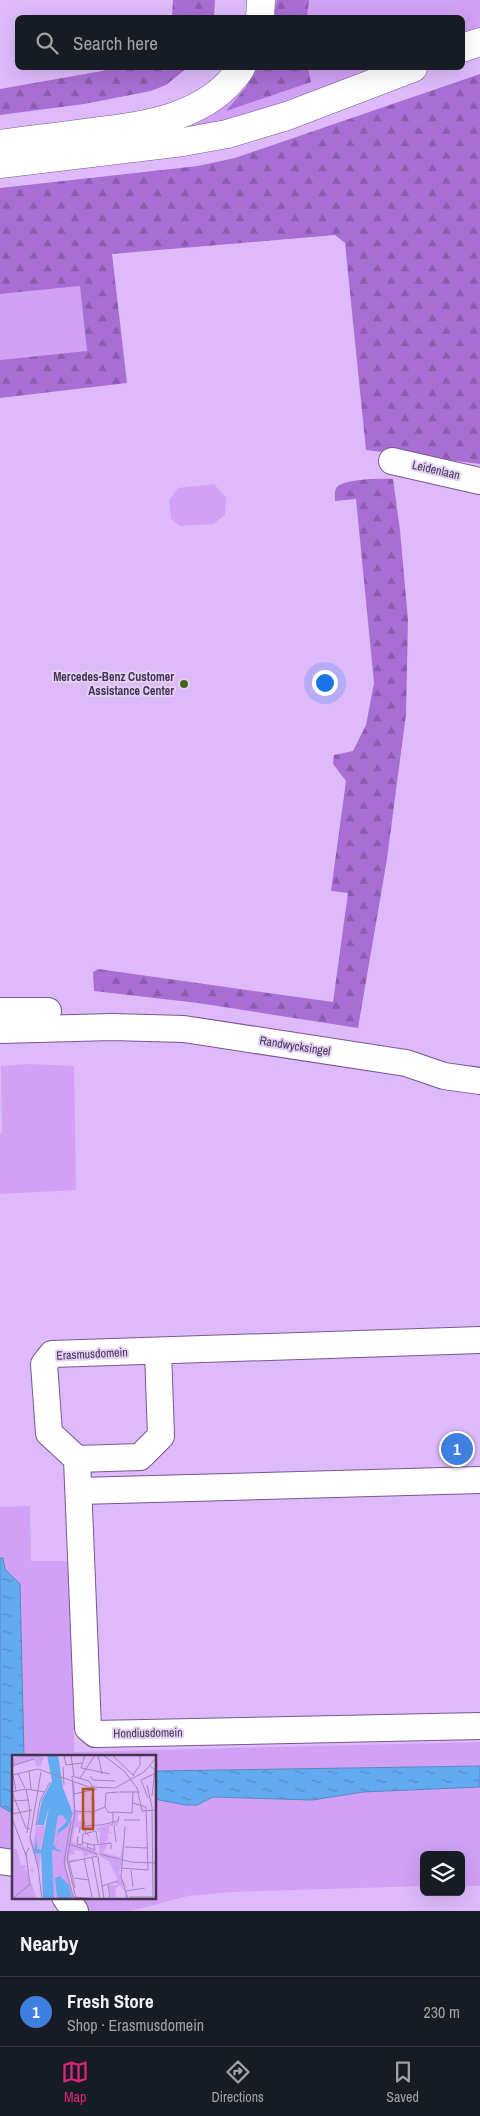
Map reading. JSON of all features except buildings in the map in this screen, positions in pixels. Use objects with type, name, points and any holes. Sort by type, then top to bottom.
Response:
[{"type":"main road","points":[[260,15],[261,0]]},
{"type":"main road","points":[[465,47],[480,42]]},
{"type":"main road","points":[[0,144],[124,128],[165,119],[200,106],[226,86],[239,70]]},
{"type":"main road","points":[[0,164],[183,142],[226,134],[286,116],[408,70]]},
{"type":"street","name":"Leidenlaan","points":[[392,461],[480,481]]},
{"type":"street","name":"Randwycksingel","points":[[0,1011],[83,1012],[123,1015],[154,1021],[184,1030]]},
{"type":"street","name":"Randwycksingel","points":[[0,1030],[112,1027],[184,1030],[406,1063],[480,1063]]},
{"type":"street","name":"Randwycksingel","points":[[406,1063],[444,1076],[480,1081]]},
{"type":"street","name":"Erasmusdomein","points":[[77,1459],[49,1433],[44,1364],[52,1354],[480,1340]]},
{"type":"street","points":[[77,1459],[140,1457],[160,1436],[158,1351]]},
{"type":"street","name":"Hondiusdomein","points":[[77,1459],[88,1728],[96,1734],[480,1726]]},
{"type":"street","points":[[79,1491],[480,1480]]},
{"type":"street","points":[[66,1898],[75,1911]]},
{"type":"shaded area","points":[[270,0],[480,0],[480,30],[465,35],[465,15],[269,15]]},
{"type":"shaded area","points":[[249,70],[377,70],[256,114],[163,134],[192,125],[217,109]]},
{"type":"shaded area","points":[[81,286],[87,352],[0,360],[0,294]]},
{"type":"shaded area","points":[[214,484],[226,498],[225,515],[213,524],[180,526],[171,519],[169,501],[178,488]]},
{"type":"shaded area","points":[[28,1064],[74,1066],[76,1190],[0,1194],[0,1133],[2,1133],[1,1066]]},
{"type":"shaded area","points":[[30,1506],[31,1561],[72,1561],[74,1752],[480,1742],[480,1766],[156,1771],[156,1755],[24,1755],[15,1581],[12,1575],[5,1569],[3,1559],[0,1558],[0,1507]]},
{"type":"shaded area","points":[[480,1787],[480,1886],[465,1886],[465,1851],[420,1851],[420,1886],[231,1892],[188,1896],[130,1911],[87,1911],[78,1898],[156,1898],[156,1799],[185,1805],[197,1805],[213,1797],[312,1800],[363,1792]]},
{"type":"shaded area","points":[[0,1806],[12,1813],[12,1855],[0,1852]]},
{"type":"green space","points":[[173,0],[215,0],[214,15],[172,15]]},
{"type":"green space","points":[[277,0],[309,0],[307,15],[274,15]]},
{"type":"green space","points":[[108,70],[185,70],[166,85],[151,91],[84,104],[0,115],[0,89]]},
{"type":"green space","points":[[256,70],[308,70],[311,82],[226,111],[246,87]]},
{"type":"green space","points":[[480,74],[480,464],[366,450],[345,243],[335,235],[112,254],[127,383],[0,398],[0,360],[87,351],[80,286],[0,294],[0,188],[198,166],[235,158]]},
{"type":"green space","points":[[393,479],[400,530],[408,620],[406,714],[387,859],[358,1028],[198,1003],[94,991],[93,972],[98,969],[333,1002],[348,893],[331,891],[346,781],[333,764],[334,755],[353,751],[366,725],[374,683],[356,499],[335,501],[335,493],[338,486],[356,480]]},
{"type":"water","points":[[0,1558],[3,1558],[5,1569],[20,1584],[24,1755],[12,1755],[12,1813],[0,1806]]},
{"type":"water","points":[[480,1766],[480,1787],[363,1792],[312,1800],[213,1797],[197,1805],[185,1805],[156,1799],[156,1771]]},
{"type":"place","name":"Mercedes-Benz Customer Assistance Center","points":[[184,684]]},
{"type":"place","name":"Fresh Store","points":[[457,1449]]}]
